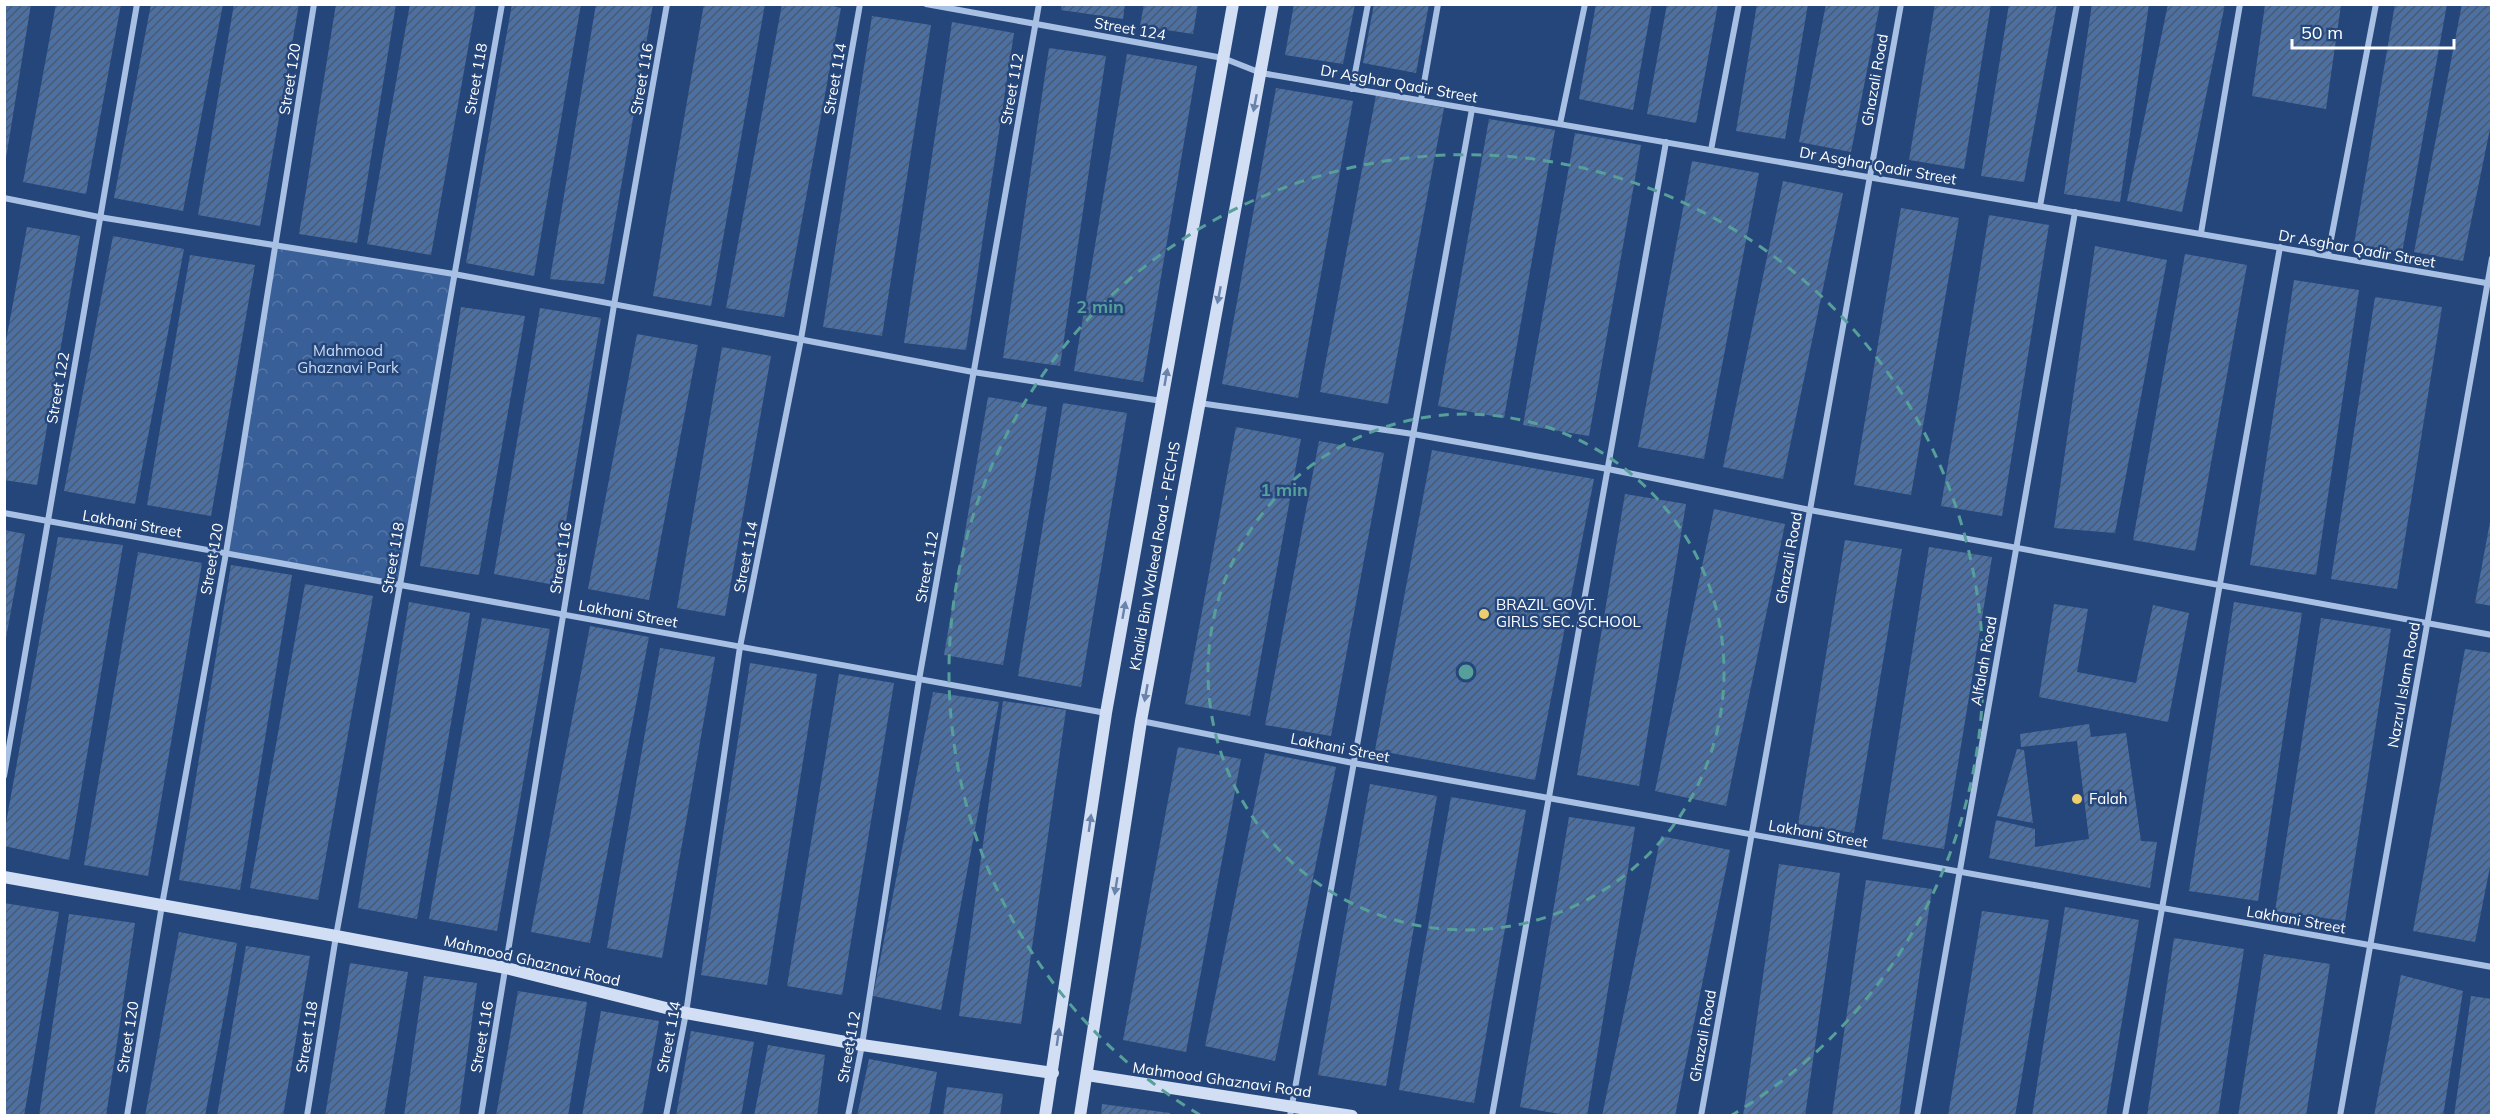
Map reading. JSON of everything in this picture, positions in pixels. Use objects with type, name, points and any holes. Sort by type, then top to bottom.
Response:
[{"type":"main road","name":"Khalid Bin Waleed Road - PECHS","points":[[1045,1116],[1106,713],[1233,4]]},
{"type":"main road","name":"Khalid Bin Waleed Road - PECHS","points":[[1080,1116],[1141,721],[1198,403],[1274,4]]},
{"type":"main road","name":"Mahmood Ghaznavi Road","points":[[4,877],[336,936],[506,969],[686,1013],[862,1045],[1053,1073]]},
{"type":"main road","name":"Mahmood Ghaznavi Road","points":[[1087,1075],[1291,1110],[1352,1116]]},
{"type":"street","name":"Street 122","points":[[4,776],[136,4]]},
{"type":"street","name":"Street 120","points":[[127,1116],[162,905],[226,554],[315,4]]},
{"type":"street","name":"Street 118","points":[[307,1116],[336,936],[502,4]]},
{"type":"street","name":"Street 116","points":[[481,1116],[614,304],[667,4]]},
{"type":"street","name":"Street 114","points":[[666,1116],[686,1013],[740,647],[801,339],[860,4]]},
{"type":"street","name":"Street 124","points":[[926,4],[1223,58],[1261,73]]},
{"type":"street","name":"Street 112","points":[[848,1116],[862,1045],[919,680],[1039,4]]},
{"type":"street","points":[[1352,88],[1368,4]]},
{"type":"street","points":[[1421,100],[1438,4]]},
{"type":"street","points":[[1560,124],[1585,4]]},
{"type":"street","points":[[1711,150],[1738,4]]},
{"type":"street","name":"Ghazali Road","points":[[1701,1116],[1901,4]]},
{"type":"street","points":[[2040,206],[2078,4]]},
{"type":"street","points":[[2201,233],[2240,4]]},
{"type":"street","points":[[2328,255],[2376,4]]},
{"type":"street","name":"Dr Asghar Qadir Street","points":[[1261,73],[2489,284]]},
{"type":"street","points":[[1291,1110],[1472,109]]},
{"type":"street","points":[[1492,1116],[1666,142]]},
{"type":"street","points":[[4,198],[99,217],[454,274],[974,372],[1162,401]]},
{"type":"street","name":"Alfalah Road","points":[[1917,1116],[2075,212]]},
{"type":"street","points":[[2125,1116],[2280,247]]},
{"type":"street","name":"Nazrul Islam Road","points":[[2340,1116],[2492,258]]},
{"type":"street","points":[[1198,403],[1413,434],[1608,469],[1810,510],[2492,635]]},
{"type":"street","name":"Lakhani Street","points":[[4,513],[1106,713]]},
{"type":"street","name":"Lakhani Street","points":[[1141,721],[1548,799],[2492,967]]},
{"type":"green space","name":"Mahmood Ghaznavi Park","points":[[276,246],[454,274],[400,585],[226,553]]},
{"type":"building","points":[[4,4],[31,4],[6,158],[4,158]]},
{"type":"building","points":[[56,4],[121,4],[86,194],[23,182]]},
{"type":"building","points":[[151,4],[223,4],[183,211],[114,198]]},
{"type":"building","points":[[234,4],[299,4],[260,226],[198,215]]},
{"type":"building","points":[[336,4],[396,4],[357,243],[299,234]]},
{"type":"building","points":[[410,4],[476,4],[431,255],[367,244]]},
{"type":"building","points":[[512,4],[581,4],[534,276],[466,263]]},
{"type":"building","points":[[596,4],[653,4],[604,284],[550,279]]},
{"type":"building","points":[[704,4],[765,4],[711,306],[653,296]]},
{"type":"building","points":[[782,4],[825,4],[841,8],[784,317],[726,308]]},
{"type":"building","points":[[1062,4],[1125,4],[1123,19],[1061,10]]},
{"type":"building","points":[[1144,4],[1198,4],[1193,34],[1140,26]]},
{"type":"building","points":[[1294,4],[1355,4],[1343,64],[1285,55]]},
{"type":"building","points":[[1374,4],[1429,4],[1416,73],[1363,63]]},
{"type":"building","points":[[1596,4],[1652,4],[1633,110],[1579,99]]},
{"type":"building","points":[[1667,4],[1718,4],[1696,123],[1647,114]]},
{"type":"building","points":[[1757,4],[1808,4],[1785,139],[1736,131]]},
{"type":"building","points":[[1826,4],[1880,4],[1851,152],[1799,142]]},
{"type":"building","points":[[1935,4],[1991,4],[1964,169],[1909,160]]},
{"type":"building","points":[[2009,4],[2057,4],[2024,182],[1981,176]]},
{"type":"building","points":[[2092,4],[2149,4],[2120,202],[2064,194]]},
{"type":"building","points":[[2168,4],[2225,4],[2182,212],[2127,201]]},
{"type":"building","points":[[2395,4],[2447,4],[2402,253],[2354,244]]},
{"type":"building","points":[[2462,4],[2492,4],[2492,119],[2463,261],[2414,252]]},
{"type":"building","points":[[2265,5],[2341,5],[2326,109],[2252,96]]},
{"type":"building","points":[[872,16],[931,25],[882,336],[823,327]]},
{"type":"building","points":[[952,22],[1014,33],[966,350],[904,343]]},
{"type":"building","points":[[1049,48],[1106,56],[1060,366],[1003,358]]},
{"type":"building","points":[[1127,54],[1197,66],[1143,382],[1074,371]]},
{"type":"building","points":[[1276,88],[1353,101],[1298,398],[1222,384]]},
{"type":"building","points":[[1376,95],[1444,108],[1388,404],[1320,392]]},
{"type":"building","points":[[1489,119],[1555,130],[1504,418],[1438,406]]},
{"type":"building","points":[[1575,133],[1641,145],[1589,436],[1523,425]]},
{"type":"building","points":[[1692,161],[1759,173],[1704,459],[1638,447]]},
{"type":"building","points":[[1783,181],[1843,193],[1783,479],[1723,467]]},
{"type":"building","points":[[1901,208],[1959,218],[1911,495],[1854,485]]},
{"type":"building","points":[[1989,215],[2049,225],[2002,516],[1941,506]]},
{"type":"building","points":[[27,227],[80,236],[37,485],[4,480],[4,352]]},
{"type":"building","points":[[113,236],[184,249],[135,504],[64,491]]},
{"type":"building","points":[[2095,246],[2167,260],[2115,533],[2054,528]]},
{"type":"building","points":[[2185,254],[2247,265],[2195,551],[2133,540]]},
{"type":"building","points":[[190,255],[255,265],[211,516],[147,505]]},
{"type":"building","points":[[2294,280],[2359,290],[2316,575],[2250,565]]},
{"type":"building","points":[[2375,297],[2442,307],[2397,589],[2331,579]]},
{"type":"building","points":[[461,307],[525,316],[479,575],[420,566]]},
{"type":"building","points":[[540,308],[601,318],[555,585],[494,574]]},
{"type":"building","points":[[637,334],[698,345],[649,600],[588,589]]},
{"type":"building","points":[[722,347],[771,356],[725,616],[677,608]]},
{"type":"building","points":[[988,397],[1047,407],[1003,665],[944,655]]},
{"type":"building","points":[[1063,403],[1127,413],[1081,687],[1018,676]]},
{"type":"building","points":[[1236,427],[1301,439],[1250,716],[1185,704]]},
{"type":"building","points":[[1319,441],[1384,453],[1331,736],[1265,725]]},
{"type":"building","name":"BRAZIL GOVT. GIRLS SEC. SCHOOL","points":[[1432,450],[1594,479],[1535,780],[1375,750]]},
{"type":"building","points":[[1625,494],[1686,504],[1639,786],[1577,775]]},
{"type":"building","points":[[1714,509],[1785,524],[1726,806],[1655,791]]},
{"type":"building","points":[[2490,522],[2492,522],[2492,606],[2475,603]]},
{"type":"building","points":[[4,530],[25,534],[6,638],[4,637]]},
{"type":"building","points":[[58,537],[123,545],[69,860],[4,846],[4,834]]},
{"type":"building","points":[[1845,540],[1902,549],[1854,833],[1798,824]]},
{"type":"building","points":[[1929,547],[1992,557],[1944,849],[1882,839]]},
{"type":"building","points":[[138,552],[202,563],[148,876],[84,865]]},
{"type":"building","points":[[231,565],[292,575],[240,890],[179,880]]},
{"type":"building","points":[[305,584],[373,596],[318,900],[250,888]]},
{"type":"building","points":[[409,602],[470,613],[417,919],[358,908]]},
{"type":"building","points":[[2234,602],[2302,613],[2258,901],[2189,891]]},
{"type":"building","points":[[2054,604],[2088,609],[2077,672],[2136,683],[2153,605],[2189,613],[2168,722],[2039,697]]},
{"type":"building","points":[[482,618],[550,629],[497,931],[429,919]]},
{"type":"building","points":[[2321,618],[2391,629],[2345,921],[2275,911]]},
{"type":"building","points":[[590,626],[649,637],[590,943],[531,932]]},
{"type":"building","points":[[660,648],[715,657],[662,958],[607,948]]},
{"type":"building","points":[[2465,649],[2492,653],[2492,857],[2475,942],[2413,931]]},
{"type":"building","points":[[750,663],[817,674],[767,985],[701,975]]},
{"type":"building","points":[[839,674],[894,683],[842,995],[787,986]]},
{"type":"building","points":[[933,692],[999,702],[941,1010],[873,996]]},
{"type":"building","points":[[1003,701],[1066,710],[1021,1024],[959,1016]]},
{"type":"building","points":[[2089,724],[2091,737],[2126,733],[2141,841],[2157,842],[2150,888],[1989,858],[1996,820],[2035,829],[2035,847],[2089,839],[2077,741],[2021,747],[2020,734]]},
{"type":"building","points":[[1178,747],[1241,759],[1186,1052],[1123,1040]]},
{"type":"building","points":[[2017,749],[2024,750],[2033,823],[1997,816]]},
{"type":"building","points":[[1265,753],[1336,767],[1275,1061],[1205,1046]]},
{"type":"building","points":[[1370,784],[1437,796],[1386,1086],[1318,1075]]},
{"type":"building","points":[[1451,797],[1526,810],[1474,1103],[1399,1090]]},
{"type":"building","points":[[1569,817],[1635,827],[1587,1116],[1571,1116],[1520,1107]]},
{"type":"building","points":[[1661,836],[1730,850],[1675,1116],[1602,1116]]},
{"type":"building","points":[[1779,864],[1840,873],[1805,1116],[1743,1116]]},
{"type":"building","points":[[1866,880],[1932,889],[1899,1116],[1832,1116]]},
{"type":"building","points":[[4,903],[59,912],[24,1116],[4,1116]]},
{"type":"building","points":[[2065,907],[2139,920],[2106,1116],[2032,1116]]},
{"type":"building","points":[[1982,911],[2049,920],[2015,1116],[1948,1116]]},
{"type":"building","points":[[69,914],[135,923],[106,1116],[39,1116]]},
{"type":"building","points":[[179,932],[237,943],[229,988],[205,1116],[145,1116]]},
{"type":"building","points":[[2174,938],[2244,949],[2218,1116],[2147,1116]]},
{"type":"building","points":[[246,946],[310,956],[283,1116],[217,1116]]},
{"type":"building","points":[[2264,954],[2330,964],[2306,1116],[2238,1116]]},
{"type":"building","points":[[350,963],[408,972],[384,1116],[325,1116]]},
{"type":"building","points":[[2401,975],[2463,991],[2443,1116],[2374,1116]]},
{"type":"building","points":[[424,976],[477,983],[459,1116],[404,1116]]},
{"type":"building","points":[[518,991],[587,1002],[568,1116],[496,1116]]},
{"type":"building","points":[[2471,996],[2492,999],[2492,1116],[2454,1116]]},
{"type":"building","points":[[601,1011],[659,1021],[642,1116],[582,1116]]},
{"type":"building","points":[[691,1031],[754,1042],[741,1116],[676,1116]]},
{"type":"building","points":[[768,1045],[825,1055],[817,1116],[754,1116]]},
{"type":"building","points":[[869,1059],[937,1072],[929,1116],[857,1116]]},
{"type":"building","points":[[947,1087],[1003,1094],[1000,1116],[943,1116]]},
{"type":"building","points":[[1102,1104],[1170,1113],[1170,1116],[1101,1116]]},
{"type":"place","name":"BRAZIL GOVT. GIRLS SEC. SCHOOL","points":[[1484,614]]},
{"type":"place","name":"Falah","points":[[2077,799]]}]
